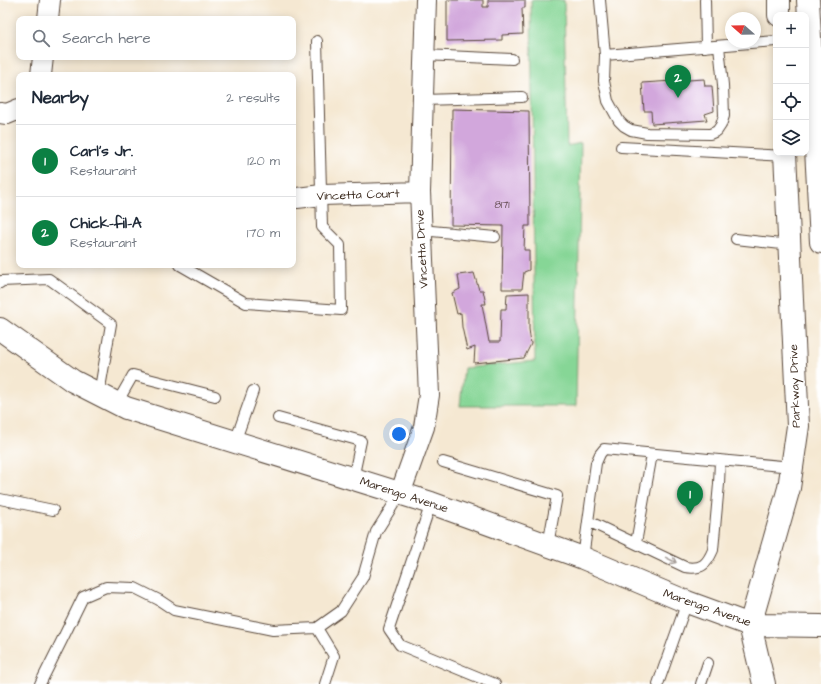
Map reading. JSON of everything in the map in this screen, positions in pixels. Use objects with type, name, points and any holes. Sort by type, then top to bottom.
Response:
[{"type":"street","points":[[48,16],[50,0]]},
{"type":"street","name":"Vincetta Drive","points":[[400,494],[424,427],[429,395],[420,192],[426,0]]},
{"type":"street","points":[[779,0],[779,12]]},
{"type":"street","points":[[808,0],[821,242]]},
{"type":"street","points":[[41,72],[43,60]]},
{"type":"street","points":[[0,113],[7,114],[16,110]]},
{"type":"street","name":"Parkway Drive","points":[[764,684],[750,625],[789,488],[798,426],[785,156]]},
{"type":"street","name":"Vincetta Court","points":[[296,196],[420,192]]},
{"type":"street","name":"Marengo Avenue","points":[[0,329],[72,380],[126,408],[431,503],[583,558],[687,602],[750,625],[821,626]]},
{"type":"lane","points":[[600,0],[605,55],[604,81],[608,101],[619,121],[631,130],[647,133],[710,134],[717,130],[721,125],[724,116],[723,85],[719,46]]},
{"type":"lane","points":[[705,0],[706,47]]},
{"type":"lane","points":[[185,268],[246,303],[341,310],[340,245],[322,227],[317,41]]},
{"type":"lane","points":[[605,55],[773,41]]},
{"type":"lane","points":[[424,55],[512,59]]},
{"type":"lane","points":[[423,100],[522,97]]},
{"type":"lane","points":[[621,147],[773,153]]},
{"type":"lane","points":[[422,230],[495,237]]},
{"type":"lane","points":[[736,239],[790,245]]},
{"type":"lane","points":[[0,283],[1,281],[49,279],[111,324],[108,399]]},
{"type":"lane","points":[[108,399],[133,375],[215,396]]},
{"type":"lane","points":[[235,442],[253,391]]},
{"type":"lane","points":[[278,418],[361,442],[353,479]]},
{"type":"lane","points":[[583,558],[596,463],[604,449],[792,467]]},
{"type":"lane","points":[[636,544],[652,454]]},
{"type":"lane","points":[[588,521],[685,567],[694,569],[701,566],[709,559],[714,550],[720,460]]},
{"type":"lane","points":[[443,462],[557,496],[548,546]]},
{"type":"lane","points":[[40,684],[83,597],[106,587],[136,588],[174,610],[273,630],[317,628],[341,611],[363,577],[376,532],[400,494]]},
{"type":"lane","points":[[0,499],[53,510]]},
{"type":"lane","points":[[431,503],[389,629],[400,645],[495,684]]},
{"type":"lane","points":[[658,684],[687,602]]},
{"type":"lane","points":[[317,628],[334,656],[325,684]]},
{"type":"lane","points":[[701,684],[708,663]]},
{"type":"green space","points":[[531,0],[564,0],[567,146],[581,143],[576,406],[460,406],[464,368],[535,361]]},
{"type":"building","points":[[447,0],[483,0],[483,7],[488,7],[488,0],[525,0],[525,8],[522,8],[523,34],[502,35],[502,40],[447,41]]},
{"type":"building","points":[[704,79],[705,86],[712,86],[714,111],[705,114],[707,120],[652,124],[651,111],[644,111],[642,83]]},
{"type":"building","points":[[452,109],[529,111],[530,226],[525,226],[524,250],[529,250],[529,270],[524,272],[522,289],[502,289],[503,226],[451,225]]},
{"type":"building","points":[[474,273],[479,290],[483,290],[486,304],[482,304],[489,342],[500,342],[501,309],[506,309],[507,294],[529,293],[529,329],[531,344],[524,358],[474,363],[475,347],[467,350],[462,327],[461,313],[457,314],[452,293],[460,289],[458,275]]},
{"type":"place","name":"Chick-fil-A","points":[[678,98]]},
{"type":"place","name":"Carl's Jr.","points":[[690,514]]}]
